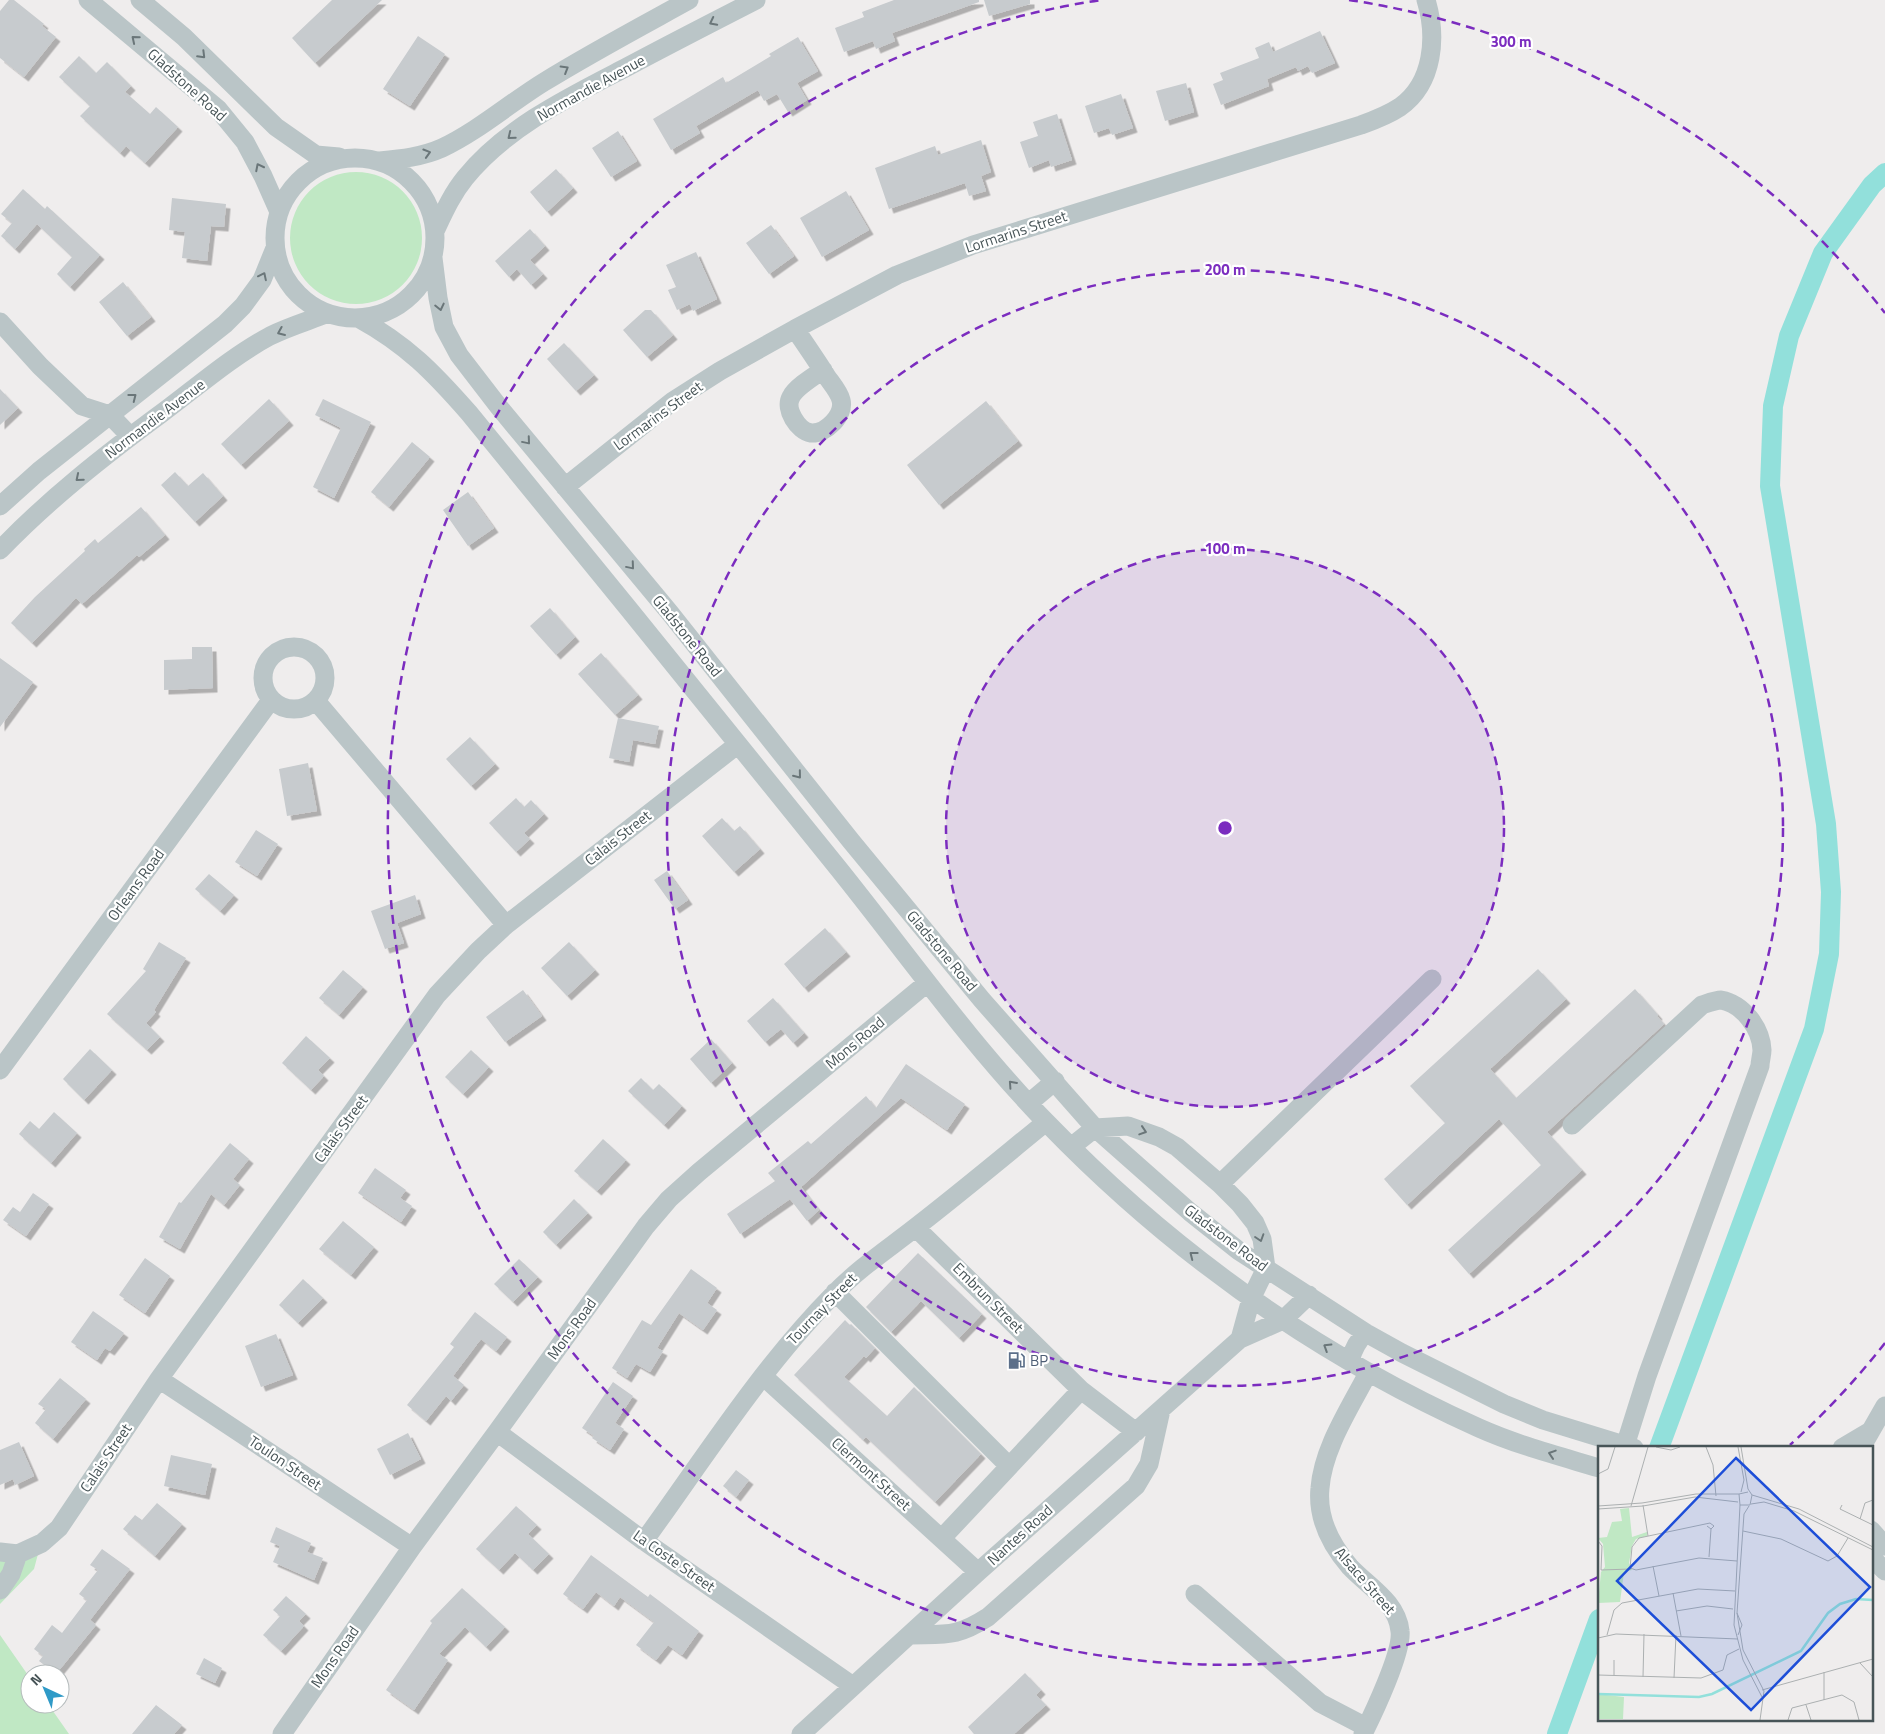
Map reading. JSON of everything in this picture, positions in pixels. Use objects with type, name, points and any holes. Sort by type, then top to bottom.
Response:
[{"type":"street","name":"Gladstone Road","points":[[88,0],[218,109],[245,142],[279,212]]},
{"type":"street","name":"Gladstone Road","points":[[140,0],[184,37],[276,127],[316,155],[346,158]]},
{"type":"street","name":"Normandie Avenue","points":[[379,161],[413,157],[440,149],[596,51],[689,0]]},
{"type":"street","name":"Normandie Avenue","points":[[435,231],[450,200],[465,178],[484,158],[521,128],[566,98],[756,0]]},
{"type":"street","name":"Lormarins Street","points":[[565,487],[673,401],[720,371],[897,275],[973,245],[1361,125],[1402,106],[1420,86],[1429,64],[1432,44],[1430,14],[1426,0]]},
{"type":"street","points":[[346,158],[379,161],[400,172],[418,187],[430,208],[435,231],[433,258],[425,278],[413,294],[397,307],[378,315],[358,318],[342,318],[326,314],[301,299],[284,276],[275,248],[275,230],[279,212],[289,192],[305,176],[324,164],[346,158]]},
{"type":"street","name":"Normandie Avenue","points":[[0,506],[39,472],[225,324],[243,306],[262,280],[275,248]]},
{"type":"street","name":"Gladstone Road","points":[[433,258],[444,327],[459,355],[499,407],[670,613],[936,944],[1095,1128],[1190,1212],[1238,1250],[1366,1333],[1504,1404],[1543,1420],[1627,1446]]},
{"type":"street","name":"Normandie Avenue","points":[[0,550],[56,497],[130,436],[249,349],[271,336],[326,314]]},
{"type":"street","name":"Gladstone Road","points":[[358,318],[384,332],[431,370],[469,413],[842,872],[927,983],[982,1050],[1046,1122],[1117,1191],[1167,1235],[1251,1299],[1368,1373],[1481,1429],[1598,1468]]},
{"type":"street","points":[[0,322],[40,366],[82,406],[110,415],[130,436]]},
{"type":"street","points":[[795,329],[823,370]]},
{"type":"street","points":[[82,406],[82,438],[98,462]]},
{"type":"street","points":[[530,488],[542,475],[552,471]]},
{"type":"street","points":[[559,523],[571,517],[581,506]]},
{"type":"street","points":[[295,647],[312,652],[319,658],[323,667],[325,685],[316,701],[298,709],[288,709],[279,706],[271,700],[263,684],[263,674],[265,666],[277,651],[295,647]]},
{"type":"street","name":"Orleans Road","points":[[0,1070],[271,700]]},
{"type":"street","points":[[316,701],[506,925]]},
{"type":"street","points":[[722,725],[732,712],[745,707]]},
{"type":"street","name":"Calais Street","points":[[9,1553],[42,1543],[59,1528],[159,1380],[438,996],[478,951],[506,925],[737,745]]},
{"type":"street","points":[[753,764],[769,754],[775,746]]},
{"type":"street","points":[[913,965],[936,944]]},
{"type":"street","points":[[1220,1184],[1432,979]]},
{"type":"street","name":"Mons Road","points":[[282,1734],[412,1547],[498,1432],[646,1226],[669,1199],[927,983]]},
{"type":"street","points":[[944,1004],[969,984]]},
{"type":"street","points":[[1572,1125],[1702,1005],[1720,1000],[1737,1005],[1757,1029],[1762,1048],[1760,1066],[1647,1376],[1630,1446]]},
{"type":"street","points":[[1029,1103],[1055,1081]]},
{"type":"street","name":"Tournay Street","points":[[644,1540],[763,1376],[798,1332],[835,1292],[868,1263],[916,1228],[1046,1122]]},
{"type":"street","points":[[1071,1147],[1095,1128],[1128,1126],[1160,1136],[1177,1147],[1240,1204],[1255,1223],[1262,1239],[1266,1268],[1251,1299],[1240,1339]]},
{"type":"street","name":"Embrun Street","points":[[916,1228],[1081,1390],[1136,1432]]},
{"type":"street","points":[[835,1292],[1009,1466]]},
{"type":"street","name":"Nantes Road","points":[[812,1730],[853,1686],[1240,1339],[1284,1320],[1309,1295]]},
{"type":"street","points":[[1350,1361],[1352,1350],[1358,1340],[1366,1333]]},
{"type":"street","points":[[1388,1383],[1395,1373],[1402,1353]]},
{"type":"street","name":"Alsace Street","points":[[1364,1731],[1400,1648],[1400,1632],[1396,1617],[1387,1601],[1351,1567],[1334,1546],[1324,1528],[1320,1505],[1320,1488],[1326,1456],[1368,1373]]},
{"type":"street","name":"Clermont Street","points":[[763,1376],[978,1572]]},
{"type":"street","name":"Toulon Street","points":[[159,1380],[412,1547]]},
{"type":"street","points":[[942,1538],[1081,1390]]},
{"type":"street","points":[[1848,1446],[1865,1440],[1885,1406]]},
{"type":"street","points":[[911,1635],[953,1634],[969,1629],[988,1617],[1136,1486],[1149,1464],[1161,1410]]},
{"type":"street","name":"La Coste Street","points":[[498,1432],[644,1540],[853,1686]]},
{"type":"street","points":[[1872,1531],[1885,1546]]},
{"type":"street","points":[[0,1590],[12,1574],[9,1553]]},
{"type":"street","points":[[1872,1558],[1885,1571]]},
{"type":"street","points":[[1195,1594],[1320,1703],[1364,1731]]},
{"type":"green space","points":[[356,172],[369,173],[381,177],[403,191],[417,213],[421,225],[421,251],[417,263],[403,285],[381,299],[369,303],[356,304],[343,303],[331,299],[309,285],[295,263],[291,251],[290,238],[291,225],[295,213],[309,191],[331,177],[343,173]]},
{"type":"green space","points":[[38,1554],[34,1569],[0,1604],[0,1556]]},
{"type":"green space","points":[[0,1635],[20,1664],[20,1714],[55,1714],[69,1734],[0,1734]]},
{"type":"building","points":[[9,0],[14,0],[44,24],[42,26],[56,37],[24,77],[0,58],[0,11]]},
{"type":"building","points":[[332,0],[382,0],[315,63],[292,38]]},
{"type":"building","points":[[894,0],[979,0],[979,2],[892,33],[895,41],[876,49],[873,41],[844,52],[835,28],[864,17],[862,12]]},
{"type":"building","points":[[984,0],[1030,0],[1030,4],[989,16]]},
{"type":"building","points":[[1320,31],[1335,63],[1312,73],[1308,66],[1298,71],[1296,67],[1267,79],[1269,86],[1221,105],[1213,84],[1223,80],[1220,73],[1259,58],[1255,48],[1269,42],[1273,52]]},
{"type":"building","points":[[418,36],[445,54],[410,106],[383,89]]},
{"type":"building","points":[[798,37],[818,71],[797,83],[807,100],[788,112],[777,94],[764,101],[758,90],[696,126],[700,133],[671,150],[653,119],[723,77],[726,83]]},
{"type":"building","points":[[79,56],[96,73],[107,62],[131,86],[125,92],[150,114],[156,107],[178,127],[145,163],[126,146],[120,153],[80,116],[90,106],[59,77]]},
{"type":"building","points":[[1186,83],[1194,112],[1165,121],[1156,91]]},
{"type":"building","points":[[1121,94],[1133,128],[1112,135],[1109,128],[1094,133],[1085,106]]},
{"type":"building","points":[[1057,114],[1072,160],[1051,167],[1049,160],[1029,168],[1020,142],[1038,136],[1033,122]]},
{"type":"building","points":[[618,131],[637,161],[611,177],[592,148]]},
{"type":"building","points":[[981,140],[991,172],[981,176],[986,191],[969,196],[965,183],[889,209],[875,168],[935,146],[938,155]]},
{"type":"building","points":[[556,169],[573,188],[547,212],[530,192]]},
{"type":"building","points":[[23,189],[45,209],[47,206],[100,255],[70,287],[57,274],[72,257],[37,224],[15,249],[1,236],[12,223],[1,214]]},
{"type":"building","points":[[846,191],[869,230],[822,257],[800,218]]},
{"type":"building","points":[[172,198],[226,204],[224,227],[211,226],[207,261],[182,258],[185,232],[169,230]]},
{"type":"building","points":[[771,225],[794,256],[769,274],[746,243]]},
{"type":"building","points":[[530,229],[545,246],[530,260],[543,274],[531,285],[517,269],[509,277],[495,261]]},
{"type":"building","points":[[696,252],[717,299],[693,311],[690,304],[677,310],[668,290],[676,287],[666,265]]},
{"type":"building","points":[[123,282],[151,317],[127,336],[99,302]]},
{"type":"building","points":[[645,310],[651,310],[673,335],[647,357],[623,330]]},
{"type":"building","points":[[564,343],[594,375],[576,391],[547,359]]},
{"type":"building","points":[[0,389],[18,408],[0,425]]},
{"type":"building","points":[[269,399],[289,421],[241,465],[221,444]]},
{"type":"building","points":[[323,399],[371,422],[334,498],[313,487],[341,428],[315,415]]},
{"type":"building","points":[[986,401],[1018,441],[939,505],[907,465]]},
{"type":"building","points":[[412,442],[430,457],[389,507],[371,492]]},
{"type":"building","points":[[175,472],[188,486],[203,473],[223,496],[195,522],[161,485]]},
{"type":"building","points":[[468,492],[494,528],[468,546],[443,510]]},
{"type":"building","points":[[141,507],[165,535],[139,557],[137,555],[82,604],[76,598],[32,643],[11,623],[95,539],[98,543]]},
{"type":"building","points":[[550,608],[575,637],[556,655],[530,626]]},
{"type":"building","points":[[192,647],[212,647],[213,688],[164,690],[164,660],[192,659]]},
{"type":"building","points":[[601,653],[638,695],[615,715],[578,674]]},
{"type":"building","points":[[0,658],[33,682],[0,727]]},
{"type":"building","points":[[618,718],[659,726],[655,744],[633,740],[629,762],[609,758]]},
{"type":"building","points":[[470,737],[495,764],[471,786],[446,759]]},
{"type":"building","points":[[308,763],[317,811],[287,816],[279,769]]},
{"type":"building","points":[[516,798],[524,807],[531,800],[544,814],[524,833],[530,839],[516,852],[489,823]]},
{"type":"building","points":[[722,818],[734,831],[740,826],[760,849],[734,872],[702,836]]},
{"type":"building","points":[[256,830],[278,844],[257,876],[235,862]]},
{"type":"building","points":[[667,871],[688,900],[675,909],[654,880]]},
{"type":"building","points":[[209,874],[234,895],[220,911],[195,889]]},
{"type":"building","points":[[415,895],[421,914],[397,923],[404,943],[385,949],[371,911]]},
{"type":"building","points":[[825,928],[846,952],[804,988],[784,964]]},
{"type":"building","points":[[159,942],[186,958],[154,1010],[156,1012],[146,1023],[160,1037],[147,1050],[107,1014],[146,971],[143,969]]},
{"type":"building","points":[[569,942],[595,970],[567,996],[541,968]]},
{"type":"building","points":[[1538,969],[1566,999],[1490,1069],[1516,1098],[1635,989],[1664,1024],[1547,1132],[1582,1170],[1469,1274],[1448,1250],[1541,1165],[1499,1119],[1407,1205],[1384,1179],[1445,1123],[1410,1086]]},
{"type":"building","points":[[343,970],[363,987],[339,1015],[319,998]]},
{"type":"building","points":[[523,990],[542,1016],[505,1042],[486,1017]]},
{"type":"building","points":[[773,998],[804,1033],[793,1043],[781,1029],[765,1042],[747,1021]]},
{"type":"building","points":[[306,1036],[330,1058],[318,1070],[324,1076],[311,1090],[282,1063]]},
{"type":"building","points":[[711,1039],[732,1063],[711,1083],[690,1059]]},
{"type":"building","points":[[90,1049],[112,1070],[84,1100],[63,1079]]},
{"type":"building","points":[[471,1050],[489,1067],[463,1094],[445,1077]]},
{"type":"building","points":[[906,1064],[965,1104],[947,1130],[901,1098],[801,1187],[819,1210],[807,1221],[790,1199],[740,1234],[727,1214],[775,1181],[768,1173],[808,1141],[811,1144],[866,1096],[876,1108]]},
{"type":"building","points":[[641,1078],[653,1090],[659,1084],[682,1106],[664,1125],[628,1091]]},
{"type":"building","points":[[54,1112],[77,1133],[51,1163],[19,1134],[30,1121],[39,1129]]},
{"type":"building","points":[[603,1139],[626,1160],[597,1191],[574,1171]]},
{"type":"building","points":[[230,1143],[249,1159],[233,1179],[240,1185],[224,1205],[211,1194],[180,1249],[159,1237],[179,1202],[181,1203]]},
{"type":"building","points":[[375,1168],[406,1190],[400,1198],[412,1206],[401,1222],[358,1193]]},
{"type":"building","points":[[33,1193],[49,1204],[26,1236],[3,1220],[13,1207],[20,1212]]},
{"type":"building","points":[[574,1199],[588,1213],[556,1245],[543,1232]]},
{"type":"building","points":[[343,1221],[374,1247],[351,1275],[319,1249]]},
{"type":"building","points":[[918,1253],[982,1314],[959,1338],[921,1301],[891,1332],[866,1307]]},
{"type":"building","points":[[145,1258],[170,1276],[145,1313],[119,1295]]},
{"type":"building","points":[[519,1259],[538,1277],[513,1302],[494,1284]]},
{"type":"building","points":[[691,1269],[717,1288],[707,1303],[717,1310],[703,1330],[679,1313],[657,1348],[663,1351],[650,1372],[636,1364],[627,1378],[612,1368],[642,1320],[651,1325]]},
{"type":"building","points":[[303,1279],[323,1298],[298,1323],[279,1305]]},
{"type":"building","points":[[93,1311],[124,1333],[110,1351],[105,1348],[97,1360],[71,1342]]},
{"type":"building","points":[[475,1312],[507,1337],[496,1351],[481,1339],[453,1376],[464,1385],[451,1401],[446,1396],[426,1421],[407,1405],[454,1347],[450,1344]]},
{"type":"building","points":[[845,1320],[875,1348],[866,1358],[864,1356],[844,1377],[887,1416],[914,1387],[981,1454],[935,1502],[866,1437],[863,1440],[794,1375]]},
{"type":"building","points":[[276,1334],[293,1375],[261,1387],[245,1346]]},
{"type":"building","points":[[60,1378],[86,1399],[53,1439],[35,1423],[46,1409],[38,1404]]},
{"type":"building","points":[[613,1382],[633,1396],[615,1423],[624,1429],[610,1450],[592,1438],[594,1436],[582,1428]]},
{"type":"building","points":[[408,1433],[421,1459],[390,1475],[377,1449]]},
{"type":"building","points":[[19,1442],[34,1476],[15,1485],[13,1479],[0,1485],[0,1450]]},
{"type":"building","points":[[171,1455],[212,1464],[205,1495],[164,1486]]},
{"type":"building","points":[[736,1470],[749,1480],[736,1497],[723,1486]]},
{"type":"building","points":[[157,1503],[182,1524],[155,1556],[123,1529],[135,1515],[142,1520]]},
{"type":"building","points":[[516,1506],[537,1525],[528,1534],[549,1554],[533,1570],[515,1553],[499,1570],[476,1549]]},
{"type":"building","points":[[276,1527],[311,1543],[307,1552],[323,1558],[314,1580],[273,1562],[280,1546],[270,1542]]},
{"type":"building","points":[[102,1549],[130,1569],[90,1620],[96,1625],[64,1664],[43,1664],[39,1661],[43,1656],[34,1649],[52,1625],[62,1633],[87,1600],[79,1594],[98,1570],[90,1565]]},
{"type":"building","points":[[591,1555],[648,1597],[650,1594],[699,1631],[682,1655],[668,1645],[656,1660],[636,1645],[654,1622],[620,1597],[614,1606],[596,1592],[583,1609],[563,1594]]},
{"type":"building","points":[[462,1588],[505,1627],[486,1647],[465,1627],[439,1654],[448,1660],[414,1710],[386,1690],[432,1623],[430,1621]]},
{"type":"building","points":[[286,1596],[306,1614],[299,1621],[304,1626],[281,1651],[263,1635],[280,1616],[273,1610]]},
{"type":"building","points":[[204,1658],[222,1668],[215,1683],[196,1674]]},
{"type":"building","points":[[1025,1673],[1041,1690],[1036,1695],[1046,1705],[1014,1734],[974,1734],[968,1727]]},
{"type":"building","points":[[156,1705],[182,1725],[174,1734],[132,1734]]},
{"type":"waterway","points":[[1660,1446],[1814,1029],[1829,954],[1831,892],[1826,824],[1770,486],[1773,406],[1789,336],[1823,253],[1872,185],[1885,173]]},
{"type":"waterway","points":[[1557,1734],[1598,1622]]},
{"type":"place","name":"BP","points":[[1016,1361]]}]
